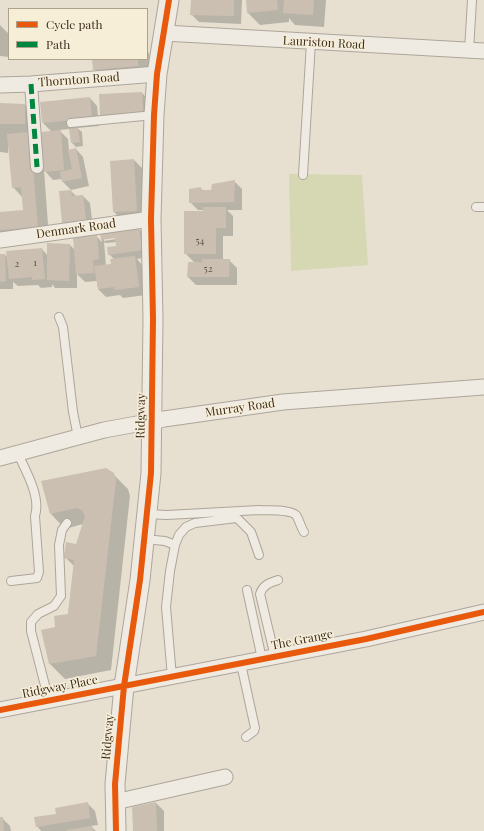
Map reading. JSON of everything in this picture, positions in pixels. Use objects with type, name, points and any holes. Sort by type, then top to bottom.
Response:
[{"type":"street","name":"Ridgway","points":[[116,831],[115,802],[124,686],[148,514],[151,472],[153,319],[151,219],[154,115],[157,74],[169,0]]},
{"type":"street","name":"Lauriston Road","points":[[164,33],[484,51]]},
{"type":"street","name":"Thornton Road","points":[[0,85],[157,74]]},
{"type":"street","points":[[30,84],[37,167]]},
{"type":"street","name":"Denmark Road","points":[[0,240],[151,219]]},
{"type":"street","name":"Murray Road","points":[[0,458],[104,430],[152,421],[283,402],[484,387]]},
{"type":"street","name":"The Grange","points":[[124,686],[366,639],[484,612]]},
{"type":"street","name":"Ridgway Place","points":[[0,710],[124,686]]},
{"type":"street","points":[[115,802],[225,777]]},
{"type":"lane","points":[[469,51],[472,0]]},
{"type":"lane","points":[[303,174],[311,42]]},
{"type":"lane","points":[[71,123],[154,115]]},
{"type":"lane","points":[[59,317],[63,327],[73,412],[78,437]]},
{"type":"lane","points":[[11,582],[37,578],[40,572],[35,516],[37,510],[33,486],[18,454]]},
{"type":"lane","points":[[148,514],[167,515],[259,510],[289,511],[297,516],[304,532]]},
{"type":"lane","points":[[172,677],[166,607],[170,571],[175,545],[179,535],[186,527],[196,523],[237,518],[251,532],[259,555]]},
{"type":"lane","points":[[49,701],[31,632],[31,622],[38,614],[54,606],[61,596],[59,545],[62,530],[67,523]]},
{"type":"lane","points":[[144,539],[165,541],[175,545]]},
{"type":"lane","points":[[269,658],[260,594],[262,589],[267,584],[278,580]]},
{"type":"lane","points":[[247,590],[269,658]]},
{"type":"lane","points":[[241,664],[255,728],[254,731],[246,737]]},
{"type":"green space","points":[[289,174],[362,175],[368,265],[291,271]]},
{"type":"building","points":[[191,0],[234,0],[234,16],[190,15]]},
{"type":"building","points":[[246,0],[277,0],[278,10],[247,13]]},
{"type":"building","points":[[284,0],[314,0],[313,15],[283,13]]},
{"type":"building","points":[[92,60],[138,60],[138,66],[93,70]]},
{"type":"building","points":[[142,92],[143,113],[100,115],[99,94]]},
{"type":"building","points":[[90,97],[92,118],[42,123],[40,102]]},
{"type":"building","points":[[0,103],[25,104],[25,124],[0,124]]},
{"type":"building","points":[[78,128],[80,142],[71,143],[69,129]]},
{"type":"building","points":[[61,130],[64,170],[44,172],[40,132]]},
{"type":"building","points":[[30,132],[38,227],[0,230],[0,212],[23,210],[21,187],[12,188],[7,134]]},
{"type":"building","points":[[76,148],[82,178],[62,182],[60,172],[72,169],[68,150]]},
{"type":"building","points":[[134,159],[137,211],[113,212],[110,161]]},
{"type":"building","points":[[235,180],[234,202],[189,203],[189,189],[201,187],[200,190],[211,190],[212,184]]},
{"type":"building","points":[[71,190],[72,196],[83,195],[86,220],[62,223],[59,191]]},
{"type":"building","points":[[203,207],[226,207],[226,228],[216,228],[216,254],[184,254],[184,211],[203,211]]},
{"type":"building","points":[[139,227],[142,250],[108,255],[107,247],[116,246],[115,238],[101,240],[100,232]]},
{"type":"building","points":[[97,235],[99,259],[93,260],[94,273],[76,274],[73,237]]},
{"type":"building","points":[[47,243],[70,244],[69,281],[47,280]]},
{"type":"building","points":[[42,248],[45,279],[32,280],[32,277],[9,279],[6,251]]},
{"type":"building","points":[[0,254],[5,254],[6,281],[0,282]]},
{"type":"building","points":[[135,256],[139,287],[115,290],[114,287],[98,289],[94,266],[111,264],[110,259]]},
{"type":"building","points":[[202,259],[230,259],[229,277],[187,277],[188,262],[202,262]]},
{"type":"building","points":[[106,468],[114,473],[116,480],[96,656],[49,664],[41,630],[55,627],[54,616],[68,614],[74,560],[64,558],[66,542],[76,544],[85,516],[82,510],[76,508],[50,514],[41,481]]},
{"type":"building","points":[[88,802],[90,818],[36,827],[34,817],[56,814],[55,808]]},
{"type":"building","points":[[156,802],[157,831],[133,831],[132,807]]},
{"type":"building","points":[[0,817],[3,817],[4,831],[0,831]]},
{"type":"building","points":[[92,826],[93,831],[67,831],[67,830]]},
{"type":"marked path","points":[[31,84],[37,167]]},
{"type":"cycle path","points":[[116,831],[115,784],[124,686],[140,580],[151,473],[153,319],[151,219],[154,115],[157,74],[169,0]]},
{"type":"cycle path","points":[[0,710],[366,639],[484,612]]}]
